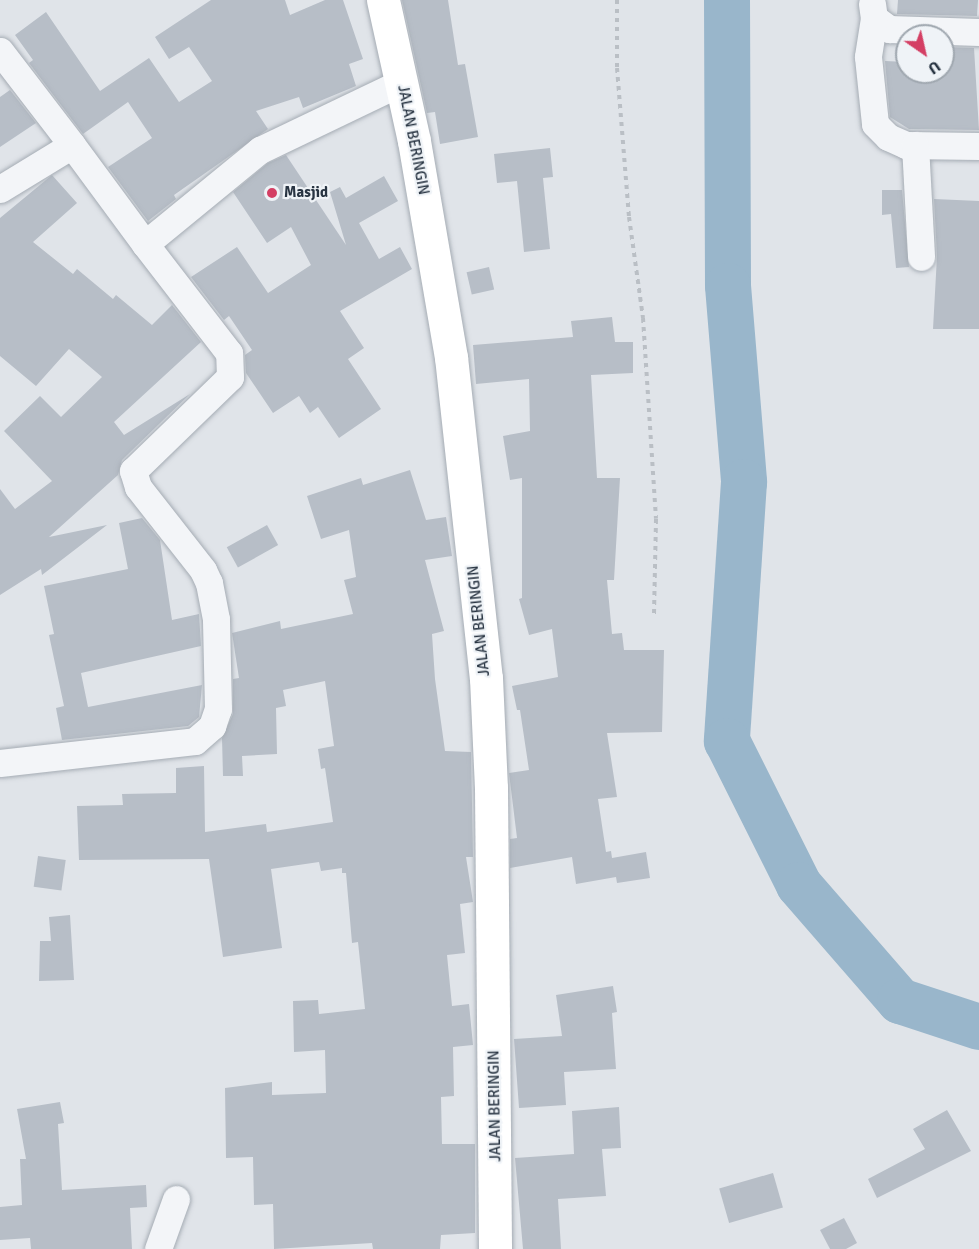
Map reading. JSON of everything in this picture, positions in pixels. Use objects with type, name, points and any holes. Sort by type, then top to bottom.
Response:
[{"type":"street","name":"JALAN BERINGIN","points":[[382,0],[402,82],[451,357],[486,678],[491,788],[495,1249]]},
{"type":"street","points":[[873,9],[889,28],[979,32]]},
{"type":"street","points":[[873,9],[868,57],[874,124],[888,137],[915,145],[979,146]]},
{"type":"street","points":[[0,51],[229,353],[230,377],[133,471],[138,487],[203,570],[209,583],[216,619],[218,710],[212,726],[195,741],[0,763]]},
{"type":"street","points":[[145,244],[260,150],[402,82]]},
{"type":"street","points":[[0,189],[72,145]]},
{"type":"street","points":[[915,145],[921,256]]},
{"type":"street","points":[[158,1249],[176,1199]]},
{"type":"path","points":[[617,0],[617,68],[629,217],[644,318],[656,519],[654,614]]},
{"type":"building","points":[[211,0],[285,0],[290,15],[325,0],[343,0],[363,59],[349,64],[356,86],[303,108],[299,97],[256,111],[268,129],[174,195],[176,199],[148,221],[108,167],[152,138],[128,102],[83,134],[29,63],[33,60],[15,35],[46,12],[100,91],[149,58],[179,102],[212,81],[189,47],[169,59],[155,37]]},
{"type":"building","points":[[402,0],[448,0],[458,65],[465,64],[478,137],[440,144],[435,112],[427,113]]},
{"type":"building","points":[[898,0],[978,0],[977,16],[897,14]]},
{"type":"building","points":[[955,47],[974,48],[979,130],[909,129],[890,117],[885,61],[895,61],[895,84],[955,84]]},
{"type":"building","points":[[10,90],[36,123],[0,147],[0,97]]},
{"type":"building","points":[[550,148],[553,177],[543,178],[550,249],[524,252],[517,181],[497,183],[494,154]]},
{"type":"building","points":[[286,155],[346,245],[330,192],[340,187],[346,198],[384,176],[398,201],[359,223],[379,259],[400,247],[412,269],[340,311],[364,348],[348,359],[381,409],[339,438],[318,407],[310,413],[299,396],[273,413],[246,373],[245,355],[252,350],[229,316],[224,320],[191,277],[237,247],[268,293],[311,265],[291,227],[267,243],[233,192],[268,163]]},
{"type":"building","points":[[52,175],[77,203],[33,242],[73,274],[77,269],[113,299],[116,295],[152,325],[172,305],[201,342],[114,422],[124,435],[190,394],[122,460],[118,475],[49,537],[107,525],[42,575],[41,569],[0,595],[0,489],[15,509],[52,481],[4,431],[40,396],[61,417],[102,377],[69,349],[36,386],[0,356],[0,218]]},
{"type":"building","points":[[882,190],[902,190],[909,267],[896,268],[891,214],[882,215]]},
{"type":"building","points":[[934,199],[979,201],[979,329],[933,329],[937,256]]},
{"type":"building","points":[[489,267],[494,289],[472,295],[467,272]]},
{"type":"building","points":[[612,317],[615,342],[633,342],[633,373],[591,375],[597,478],[620,478],[614,580],[607,580],[612,634],[622,633],[624,650],[664,650],[662,732],[607,733],[617,797],[598,799],[606,852],[611,851],[612,858],[646,852],[650,878],[617,883],[616,877],[576,884],[572,857],[510,868],[510,839],[517,838],[509,773],[529,770],[520,710],[517,710],[512,686],[558,677],[552,629],[529,635],[519,599],[522,598],[522,478],[510,480],[503,436],[530,431],[529,379],[476,384],[473,345],[573,337],[571,321]]},
{"type":"building","points":[[410,470],[426,520],[446,517],[452,556],[425,560],[444,631],[432,634],[435,679],[445,751],[471,752],[473,857],[466,857],[473,902],[460,904],[465,953],[447,955],[452,1006],[469,1004],[473,1045],[453,1047],[454,1096],[441,1097],[442,1144],[475,1144],[475,1233],[441,1235],[440,1249],[373,1249],[372,1243],[274,1249],[273,1204],[254,1205],[253,1157],[226,1158],[225,1088],[272,1082],[272,1095],[326,1093],[325,1050],[294,1052],[293,1001],[318,1000],[319,1014],[365,1009],[358,942],[352,943],[346,873],[342,873],[342,868],[321,871],[319,862],[271,869],[282,948],[223,957],[209,859],[79,860],[77,806],[123,805],[122,794],[176,793],[176,768],[204,766],[205,832],[266,824],[267,832],[333,822],[325,768],[321,769],[318,749],[334,746],[325,681],[283,690],[286,706],[276,708],[277,754],[242,756],[243,776],[223,776],[222,738],[233,714],[233,679],[239,678],[232,633],[280,621],[281,629],[353,614],[344,580],[356,577],[349,530],[321,539],[307,496],[361,478],[363,485]]},
{"type":"building","points":[[142,518],[160,540],[172,620],[199,614],[201,646],[81,673],[88,707],[202,685],[199,717],[188,726],[62,740],[56,708],[64,706],[49,635],[54,634],[44,586],[128,569],[119,523]]},
{"type":"building","points":[[267,525],[278,545],[238,567],[227,547]]},
{"type":"building","points":[[38,856],[66,860],[61,891],[34,887]]},
{"type":"building","points":[[70,915],[74,980],[39,981],[40,941],[51,941],[49,917]]},
{"type":"building","points":[[613,986],[617,1012],[612,1013],[616,1069],[564,1072],[566,1105],[519,1108],[514,1039],[562,1036],[556,995]]},
{"type":"building","points":[[60,1102],[64,1123],[58,1124],[62,1190],[146,1185],[147,1207],[130,1208],[132,1249],[31,1249],[30,1238],[0,1240],[0,1207],[22,1205],[20,1159],[26,1159],[17,1109]]},
{"type":"building","points":[[619,1107],[621,1148],[602,1149],[606,1196],[558,1199],[561,1249],[523,1249],[515,1158],[574,1154],[572,1111]]},
{"type":"building","points":[[947,1110],[971,1151],[877,1198],[868,1179],[925,1149],[913,1129]]},
{"type":"building","points":[[773,1173],[783,1208],[729,1223],[719,1188]]},
{"type":"building","points":[[844,1218],[857,1243],[846,1249],[830,1249],[820,1230]]},
{"type":"waterway","points":[[727,0],[728,286],[744,482],[727,741],[799,885],[900,1001],[979,1027]]},
{"type":"place","name":"Masjid","points":[[272,193]]}]
